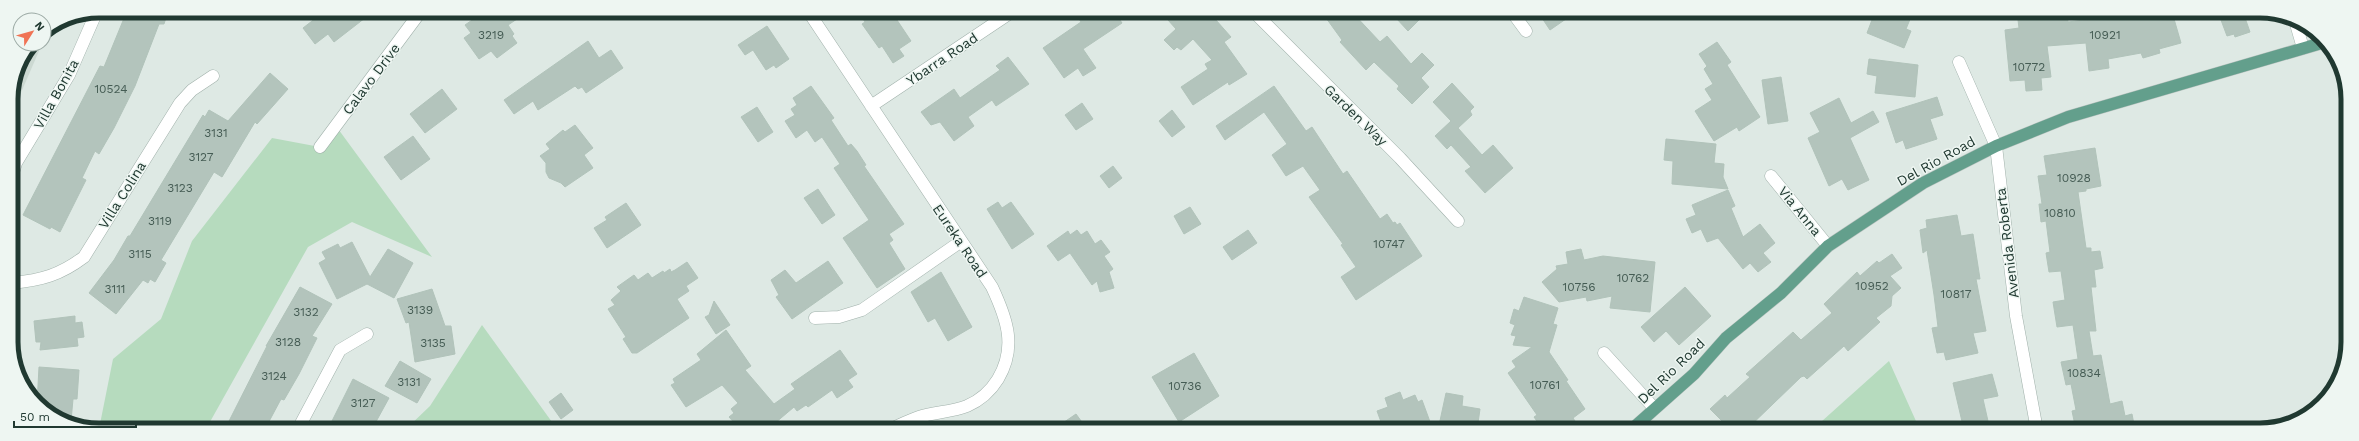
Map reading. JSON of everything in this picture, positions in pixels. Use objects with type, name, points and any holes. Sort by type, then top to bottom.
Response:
[{"type":"main road","name":"Del Rio Road","points":[[1638,423],[1694,374],[1726,338],[1781,293],[1828,246],[1923,183],[2031,130],[2105,104],[2319,44]]},
{"type":"street","name":"Villa Bonita","points":[[18,160],[69,75],[94,18]]},
{"type":"street","name":"Calavo Drive","points":[[320,147],[416,18]]},
{"type":"street","name":"Eureka Road","points":[[813,18],[960,242],[992,287],[1007,325],[1009,356],[1005,366],[989,393],[969,405],[918,417],[905,423]]},
{"type":"street","name":"Ybarra Road","points":[[871,106],[1003,18]]},
{"type":"street","name":"Garden Way","points":[[1260,18],[1400,158],[1458,221]]},
{"type":"street","points":[[1516,18],[1526,31]]},
{"type":"street","points":[[2297,27],[2303,48]]},
{"type":"street","name":"Avenida Roberta","points":[[1959,62],[1996,146],[2016,316],[2036,423]]},
{"type":"street","name":"Villa Colina","points":[[18,282],[42,280],[69,268],[84,257],[180,103],[192,90],[213,76]]},
{"type":"street","name":"Via Anna","points":[[1771,176],[1828,246]]},
{"type":"street","points":[[815,318],[845,316],[862,310],[960,242]]},
{"type":"street","points":[[301,423],[340,350],[367,334]]},
{"type":"street","points":[[1604,353],[1654,408]]},
{"type":"shaded area","points":[[34,52],[39,52],[18,100],[24,68]]},
{"type":"green space","points":[[333,122],[432,257],[352,222],[308,247],[209,423],[100,423],[113,359],[161,319],[192,241],[272,138],[320,147]]},
{"type":"green space","points":[[482,325],[553,423],[412,423],[430,406]]},
{"type":"green space","points":[[1889,361],[1917,423],[1820,423]]},
{"type":"building","points":[[124,18],[166,18],[164,24],[159,24],[135,86],[114,128],[99,154],[95,151],[82,178],[86,180],[60,232],[51,227],[50,229],[23,215],[100,66],[104,67]]},
{"type":"building","points":[[316,18],[365,18],[334,42],[328,34],[315,44],[303,28]]},
{"type":"building","points":[[475,18],[518,18],[508,25],[514,34],[512,36],[517,43],[497,58],[491,51],[479,59],[464,38],[471,33],[465,25]]},
{"type":"building","points":[[862,18],[896,18],[911,41],[899,49],[904,56],[893,63],[882,46],[879,48],[862,24],[865,22]]},
{"type":"building","points":[[1078,18],[1119,18],[1122,23],[1083,49],[1096,68],[1083,76],[1078,68],[1064,78],[1043,48],[1081,22]]},
{"type":"building","points":[[1166,18],[1214,18],[1231,37],[1224,42],[1247,74],[1229,85],[1228,82],[1193,105],[1181,87],[1208,69],[1205,64],[1212,60],[1193,39],[1181,50],[1177,47],[1174,50],[1164,40],[1176,29]]},
{"type":"building","points":[[1326,18],[1358,18],[1380,42],[1387,36],[1411,64],[1422,53],[1434,65],[1421,78],[1429,87],[1412,104],[1397,89],[1399,86],[1374,62],[1366,70],[1340,42],[1342,40]]},
{"type":"building","points":[[1396,18],[1421,18],[1408,31]]},
{"type":"building","points":[[1542,18],[1567,18],[1550,30]]},
{"type":"building","points":[[1873,18],[1911,18],[1906,29],[1911,31],[1904,48],[1867,33]]},
{"type":"building","points":[[2018,18],[2068,18],[2068,22],[2100,18],[2174,18],[2181,43],[2159,49],[2160,53],[2143,58],[2141,53],[2108,59],[2109,68],[2089,71],[2086,43],[2047,46],[2051,77],[2041,78],[2042,90],[2026,91],[2025,80],[2010,81],[2005,30],[2019,28]]},
{"type":"building","points":[[2220,18],[2245,18],[2250,32],[2235,37],[2234,34],[2227,36]]},
{"type":"building","points":[[767,26],[789,59],[776,68],[774,65],[766,70],[753,50],[745,55],[738,45]]},
{"type":"building","points":[[588,41],[599,58],[611,50],[623,68],[586,93],[582,87],[578,89],[575,86],[538,110],[533,101],[514,114],[504,100]]},
{"type":"building","points":[[1717,42],[1731,62],[1727,65],[1760,117],[1739,131],[1737,127],[1714,141],[1695,111],[1712,100],[1705,89],[1713,84],[1704,69],[1707,66],[1699,54]]},
{"type":"building","points":[[1008,57],[1029,84],[996,106],[992,100],[968,117],[974,126],[954,141],[940,122],[931,125],[921,112],[954,89],[960,98],[1000,70],[996,66]]},
{"type":"building","points":[[1869,59],[1918,65],[1915,97],[1875,93],[1877,76],[1867,74]]},
{"type":"building","points":[[270,73],[288,89],[257,124],[255,122],[222,177],[214,172],[161,260],[166,263],[155,282],[150,279],[148,283],[143,280],[116,314],[89,293],[114,260],[128,236],[130,236],[203,115],[205,117],[209,110],[228,121]]},
{"type":"building","points":[[1781,77],[1788,121],[1768,124],[1762,80]]},
{"type":"building","points":[[1452,83],[1474,107],[1470,111],[1472,115],[1458,128],[1482,155],[1493,145],[1513,168],[1485,193],[1465,171],[1471,167],[1451,145],[1447,149],[1435,136],[1451,121],[1433,102]]},
{"type":"building","points":[[811,86],[834,118],[831,120],[848,146],[851,144],[857,151],[866,165],[864,166],[904,224],[889,234],[893,240],[889,243],[905,269],[877,288],[843,238],[869,220],[834,168],[840,164],[822,137],[815,142],[807,130],[796,138],[785,121],[795,115],[791,109],[797,105],[793,98]]},
{"type":"building","points":[[1274,86],[1306,131],[1312,127],[1343,174],[1347,171],[1380,219],[1387,214],[1393,223],[1395,222],[1397,225],[1400,223],[1422,256],[1356,300],[1341,277],[1356,267],[1341,245],[1343,244],[1309,197],[1320,190],[1303,166],[1286,176],[1272,155],[1287,144],[1264,112],[1225,140],[1216,126]]},
{"type":"building","points":[[442,89],[457,109],[425,133],[410,114]]},
{"type":"building","points":[[1937,97],[1943,115],[1930,119],[1937,139],[1906,149],[1903,140],[1896,143],[1886,113]]},
{"type":"building","points":[[1839,98],[1851,123],[1873,111],[1879,122],[1850,138],[1869,180],[1848,190],[1842,179],[1829,186],[1808,138],[1820,132],[1810,113]]},
{"type":"building","points":[[1082,103],[1093,119],[1076,130],[1065,115]]},
{"type":"building","points":[[757,107],[773,132],[758,142],[741,117]]},
{"type":"building","points":[[1172,110],[1185,127],[1172,137],[1159,121]]},
{"type":"building","points":[[575,125],[593,148],[584,155],[593,168],[565,187],[561,183],[549,178],[546,172],[546,163],[540,156],[550,149],[546,144],[563,130],[565,132]]},
{"type":"building","points":[[413,136],[430,159],[401,180],[384,157]]},
{"type":"building","points":[[1666,139],[1716,144],[1714,163],[1724,164],[1723,177],[1728,189],[1672,184],[1673,161],[1664,160]]},
{"type":"building","points":[[2095,148],[2101,186],[2078,192],[2086,248],[2091,248],[2091,252],[2100,251],[2103,268],[2094,270],[2096,287],[2091,287],[2096,331],[2089,331],[2093,356],[2101,355],[2110,404],[2122,401],[2125,416],[2132,414],[2134,423],[2075,423],[2072,411],[2076,410],[2071,384],[2066,385],[2061,362],[2078,359],[2073,325],[2057,327],[2053,302],[2065,300],[2061,271],[2049,272],[2046,253],[2050,252],[2046,221],[2041,222],[2039,204],[2042,204],[2038,176],[2047,175],[2044,156]]},
{"type":"building","points":[[1113,166],[1122,178],[1109,188],[1100,176]]},
{"type":"building","points":[[818,189],[835,215],[822,224],[804,198]]},
{"type":"building","points":[[1728,190],[1735,206],[1731,208],[1743,237],[1760,224],[1775,243],[1763,253],[1771,262],[1758,272],[1750,263],[1743,269],[1718,238],[1707,242],[1701,229],[1692,233],[1686,219],[1696,215],[1692,205]]},
{"type":"building","points":[[998,202],[1002,208],[1011,202],[1034,234],[1012,249],[987,209]]},
{"type":"building","points":[[626,203],[641,225],[607,248],[594,228],[607,220],[605,217]]},
{"type":"building","points":[[1190,207],[1201,224],[1184,234],[1174,216]]},
{"type":"building","points":[[1957,215],[1961,236],[1973,234],[1980,279],[1976,279],[1986,331],[1973,333],[1978,353],[1946,360],[1944,352],[1937,353],[1932,328],[1938,327],[1927,250],[1923,253],[1920,230],[1927,228],[1926,220]]},
{"type":"building","points":[[1077,230],[1081,235],[1087,231],[1095,244],[1101,240],[1110,252],[1104,256],[1113,269],[1109,272],[1114,288],[1100,292],[1097,281],[1092,285],[1070,253],[1058,261],[1047,246],[1068,231],[1070,235]]},
{"type":"building","points":[[1248,230],[1257,243],[1232,260],[1223,247]]},
{"type":"building","points":[[352,242],[370,277],[388,249],[413,263],[394,298],[367,284],[337,299],[319,263],[326,259],[322,252],[338,244],[340,248]]},
{"type":"building","points":[[1581,249],[1584,260],[1603,256],[1655,262],[1650,312],[1610,308],[1612,296],[1587,301],[1586,297],[1559,302],[1542,282],[1557,269],[1556,266],[1568,264],[1566,252]]},
{"type":"building","points":[[1892,254],[1902,268],[1890,276],[1901,288],[1892,296],[1891,306],[1876,318],[1880,322],[1848,351],[1844,346],[1807,379],[1804,376],[1801,377],[1753,423],[1720,423],[1722,421],[1710,409],[1725,395],[1727,398],[1750,377],[1746,374],[1793,332],[1801,340],[1832,313],[1824,304],[1857,272],[1860,276],[1877,261],[1879,263]]},
{"type":"building","points":[[828,261],[843,283],[792,319],[776,297],[779,295],[771,280],[785,270],[796,283]]},
{"type":"building","points":[[687,262],[698,278],[686,286],[689,291],[677,299],[689,318],[637,353],[632,353],[623,339],[626,337],[608,309],[615,305],[611,300],[621,291],[617,287],[634,275],[638,280],[648,273],[652,278],[663,271],[664,273],[670,269],[671,272]]},
{"type":"building","points":[[941,272],[972,327],[948,341],[935,318],[928,322],[911,292]]},
{"type":"building","points":[[300,287],[332,304],[312,336],[317,338],[299,374],[284,400],[281,399],[268,423],[228,423],[267,346]]},
{"type":"building","points":[[1685,287],[1711,316],[1679,345],[1666,331],[1654,342],[1641,327]]},
{"type":"building","points":[[432,289],[445,326],[451,326],[455,354],[415,362],[409,322],[406,323],[397,299]]},
{"type":"building","points":[[1524,297],[1558,308],[1553,324],[1557,325],[1549,352],[1585,409],[1573,418],[1576,423],[1538,423],[1534,417],[1537,415],[1508,373],[1516,367],[1512,361],[1532,347],[1513,345],[1516,336],[1511,335],[1515,325],[1510,323],[1514,309],[1519,311]]},
{"type":"building","points":[[714,301],[730,325],[716,334],[705,317],[709,315]]},
{"type":"building","points":[[75,316],[75,323],[82,322],[84,337],[77,338],[78,346],[40,350],[41,342],[36,342],[34,321]]},
{"type":"building","points":[[726,330],[751,366],[745,370],[774,404],[795,389],[791,384],[840,350],[857,374],[848,380],[853,387],[837,398],[832,390],[808,407],[806,405],[797,411],[794,407],[775,423],[734,423],[729,417],[734,413],[731,409],[738,403],[722,385],[686,407],[671,385],[675,383],[673,379],[701,360],[697,354]]},
{"type":"building","points":[[1194,353],[1219,396],[1179,422],[1152,377]]},
{"type":"building","points":[[400,361],[431,379],[417,403],[385,386]]},
{"type":"building","points":[[39,367],[79,370],[77,399],[73,399],[71,418],[58,412],[38,394]]},
{"type":"building","points":[[1992,374],[1998,396],[1983,399],[1988,423],[1962,423],[1953,383]]},
{"type":"building","points":[[353,379],[389,398],[375,423],[331,423]]},
{"type":"building","points":[[1400,392],[1403,400],[1415,395],[1418,402],[1422,400],[1430,423],[1381,423],[1377,411],[1388,407],[1385,398]]},
{"type":"building","points":[[561,393],[573,410],[561,419],[549,402]]},
{"type":"building","points":[[1446,393],[1463,396],[1462,406],[1480,409],[1478,423],[1440,423]]},
{"type":"building","points":[[1076,414],[1083,423],[1063,423]]}]
